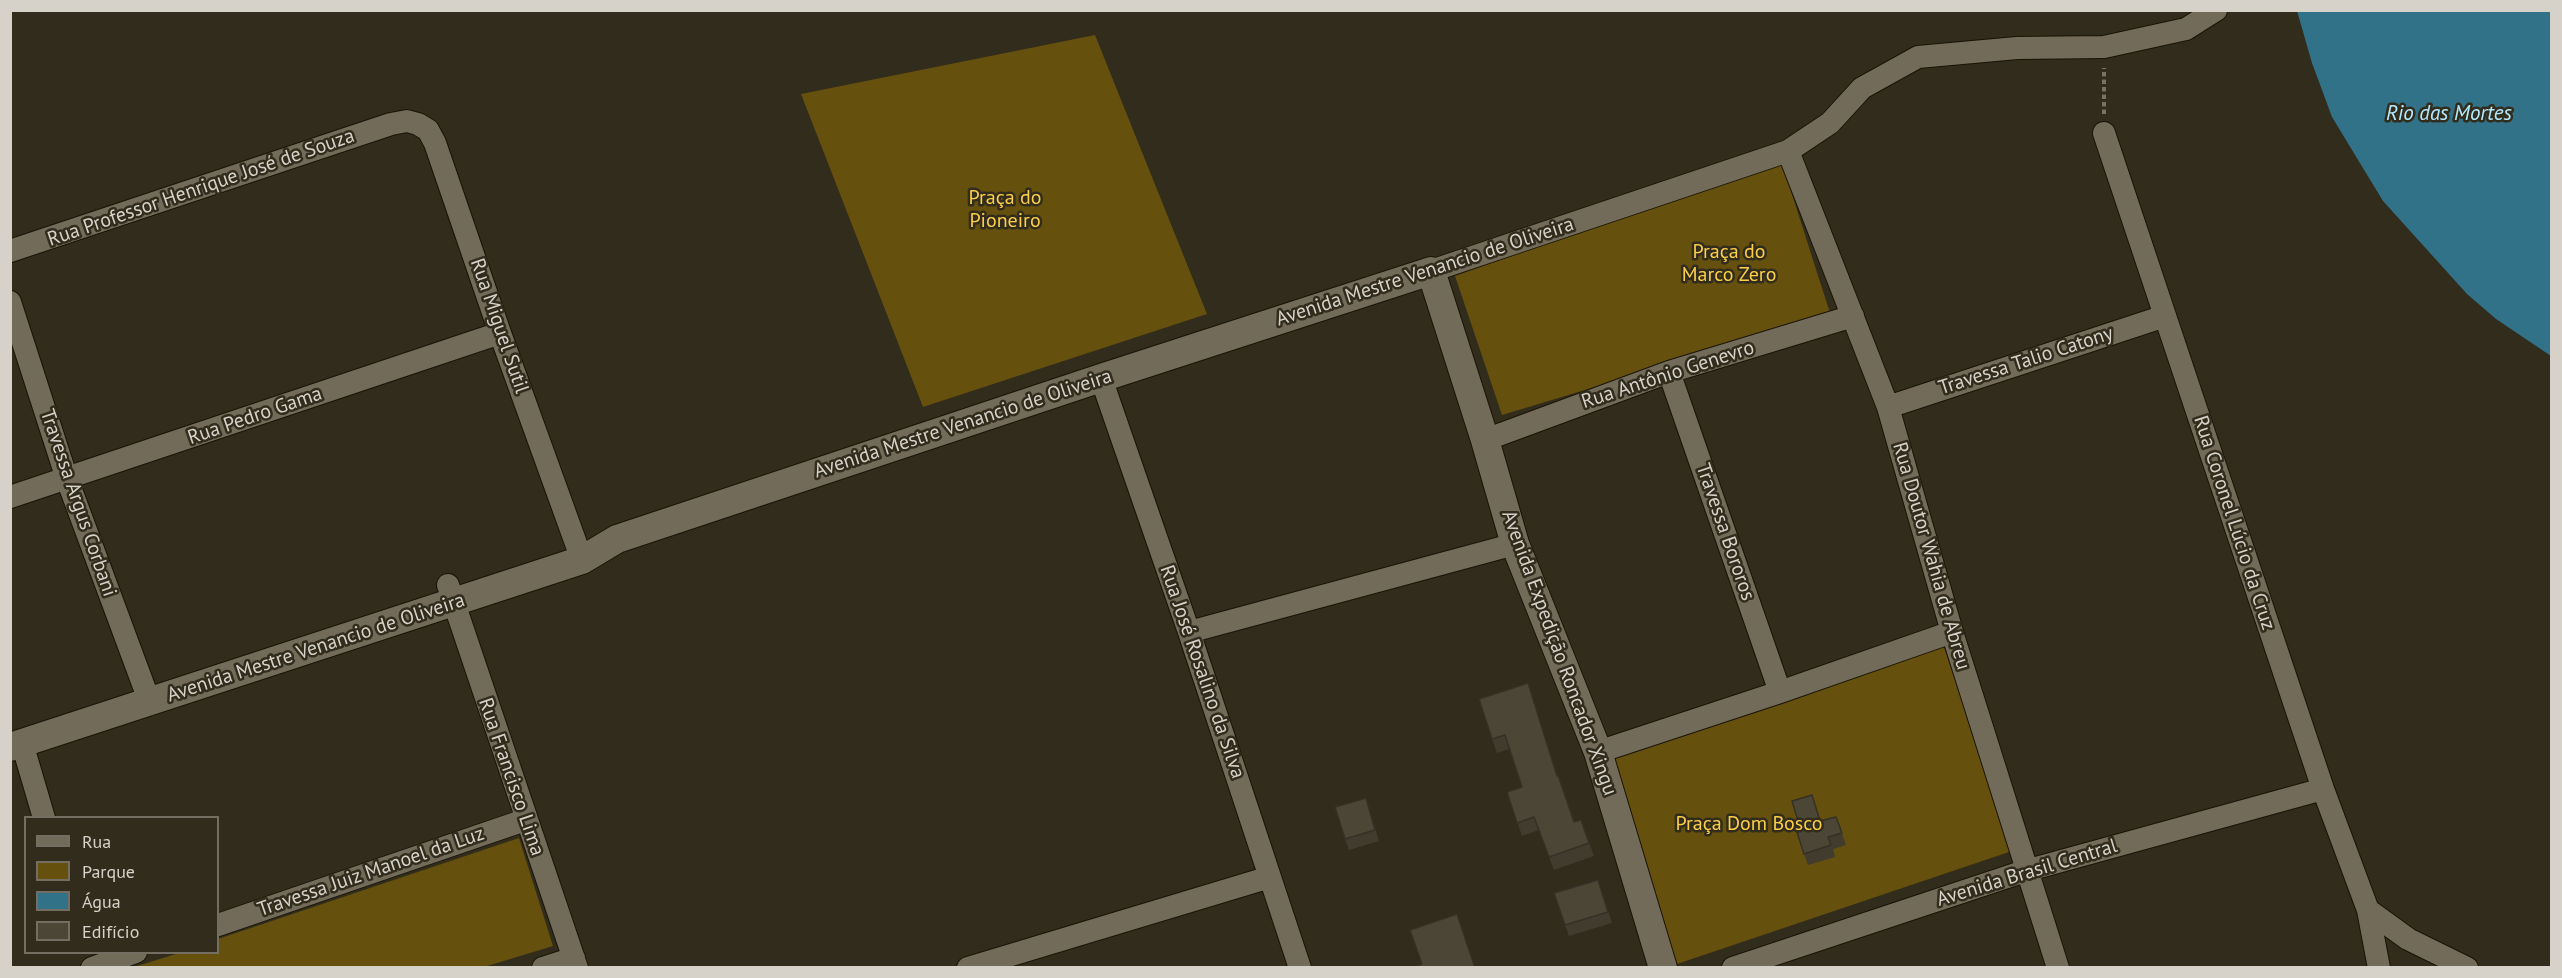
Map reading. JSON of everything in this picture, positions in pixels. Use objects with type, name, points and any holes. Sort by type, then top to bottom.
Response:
[{"type":"street","name":"Avenida Mestre Venancio de Oliveira","points":[[14,739],[1788,151],[1830,123],[1862,88],[1918,57],[2017,48],[2104,47],[2186,29],[2216,10]]},
{"type":"street","name":"Rua Miguel Sutil","points":[[391,124],[407,120],[418,124],[428,130],[435,143],[500,333],[579,551]]},
{"type":"street","name":"Rua Professor Henrique José de Souza","points":[[10,251],[391,124]]},
{"type":"street","name":"Rua Coronel Lúcio da Cruz","points":[[2104,133],[2323,789],[2368,910],[2379,968]]},
{"type":"street","name":"Rua Doutor Wahia de Abreu","points":[[1788,151],[1888,407],[1952,632],[2025,871],[2058,968]]},
{"type":"street","name":"Avenida Expedição Roncador Xingu","points":[[1431,271],[1485,440],[1515,544],[1598,752],[1663,968]]},
{"type":"street","name":"Travessa Argus Corbani","points":[[10,302],[67,479],[147,694]]},
{"type":"street","name":"Rua Antônio Genevro","points":[[1485,440],[1669,372],[1853,316]]},
{"type":"street","name":"Travessa Talio Catony","points":[[1888,407],[2165,316]]},
{"type":"street","name":"Rua Pedro Gama","points":[[10,497],[500,333]]},
{"type":"street","name":"Travessa Bororos","points":[[1669,372],[1780,692]]},
{"type":"street","name":"Rua José Rosalino da Silva","points":[[1101,378],[1189,632],[1300,968]]},
{"type":"street","points":[[1189,632],[1515,544]]},
{"type":"street","name":"Rua Francisco Lima","points":[[450,594],[575,963]]},
{"type":"street","points":[[1598,752],[1952,632]]},
{"type":"street","points":[[14,739],[43,816]]},
{"type":"street","name":"Avenida Brasil Central","points":[[1733,968],[2025,871],[2323,789]]},
{"type":"street","name":"Travessa Juiz Manoel da Luz","points":[[219,925],[525,820]]},
{"type":"street","points":[[968,968],[1270,877]]},
{"type":"street","points":[[2368,910],[2408,939],[2467,968]]},
{"type":"street","points":[[90,968],[130,954]]},
{"type":"street","points":[[543,968],[575,963]]},
{"type":"path","points":[[2104,47],[2104,133]]},
{"type":"green space","name":"Praça do Pioneiro","points":[[1095,35],[1207,314],[923,407],[801,94]]},
{"type":"green space","name":"Praça do Marco Zero","points":[[1781,160],[1831,316],[1502,415],[1455,276]]},
{"type":"green space","name":"Praça Dom Bosco","points":[[1943,644],[2012,851],[1677,964],[1608,754]]},
{"type":"green space","points":[[519,838],[553,946],[484,967],[134,967],[176,954],[219,954],[219,939]]},
{"type":"water","name":"Rio das Mortes","points":[[2297,11],[2551,11],[2551,356],[2496,319],[2467,294],[2383,201],[2332,117],[2312,63]]},
{"type":"building","points":[[1528,683],[1574,822],[1581,820],[1589,843],[1549,857],[1534,817],[1517,823],[1507,792],[1522,787],[1505,735],[1492,739],[1479,699]]},
{"type":"building","points":[[1812,795],[1820,821],[1836,817],[1842,833],[1828,837],[1831,845],[1804,854],[1797,832],[1801,831],[1792,801]]},
{"type":"building","points":[[1366,798],[1375,830],[1345,839],[1335,807]]},
{"type":"building","points":[[1598,880],[1608,912],[1565,925],[1554,893]]},
{"type":"building","points":[[1457,914],[1475,968],[1411,968],[1422,964],[1410,930]]}]
